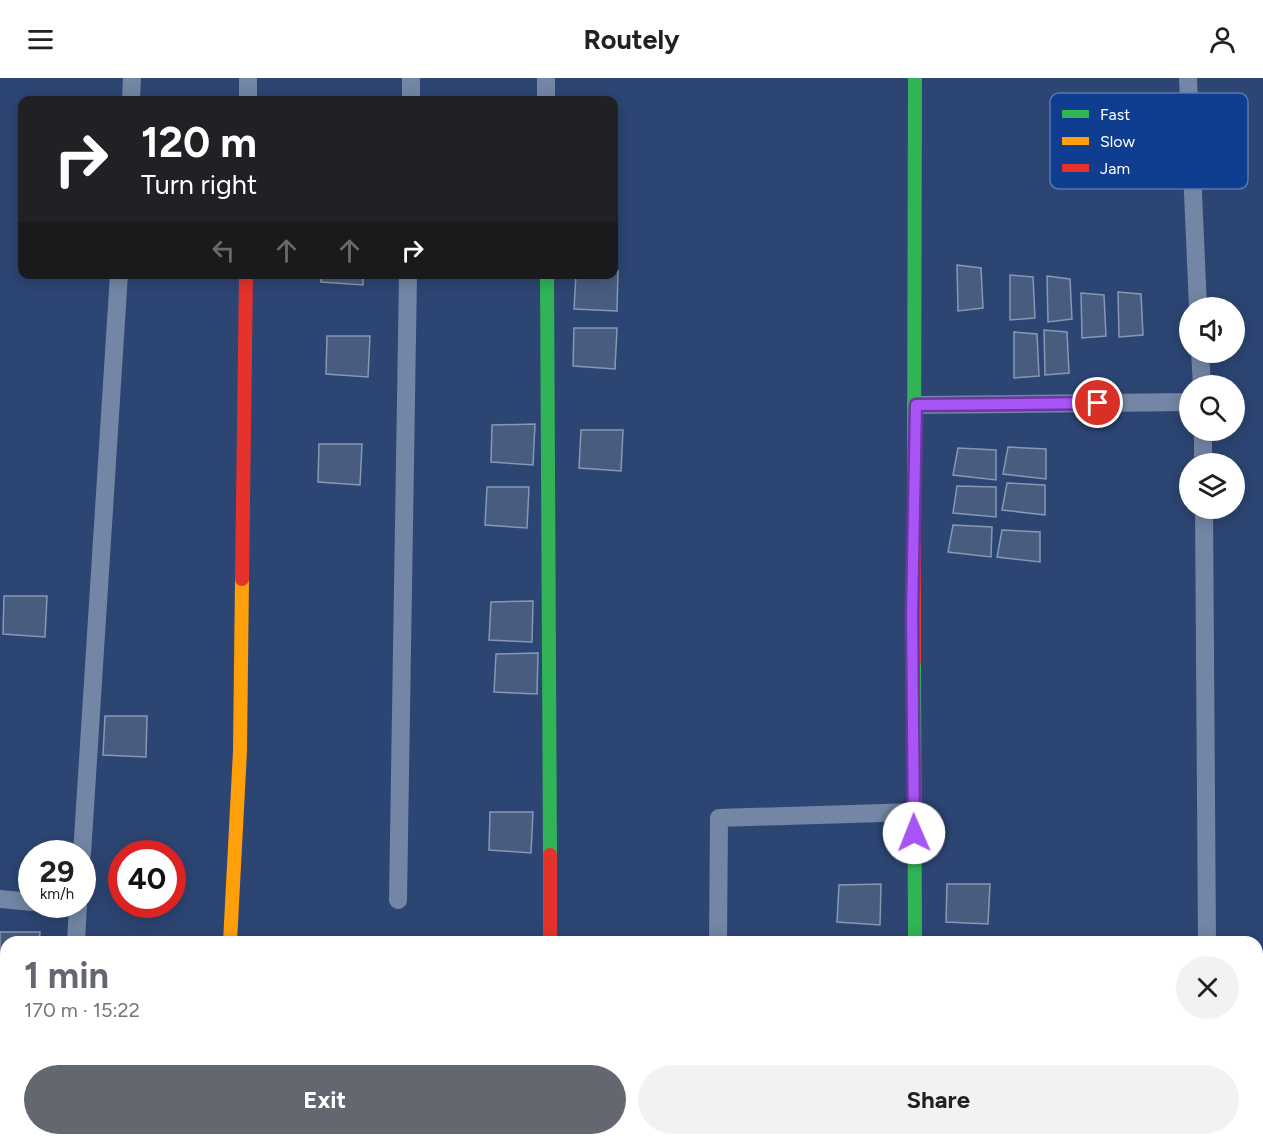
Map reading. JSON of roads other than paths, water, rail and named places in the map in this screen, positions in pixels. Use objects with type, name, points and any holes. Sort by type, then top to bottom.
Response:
[{"type":"street","points":[[131,96],[132,78]]},
{"type":"street","points":[[248,78],[248,96]]},
{"type":"street","points":[[411,78],[411,96]]},
{"type":"street","points":[[546,78],[546,96]]},
{"type":"street","points":[[915,78],[916,405],[912,614],[915,936]]},
{"type":"street","points":[[1188,78],[1189,93]]},
{"type":"street","points":[[1193,189],[1198,297]]},
{"type":"street","points":[[83,840],[119,279]]},
{"type":"street","points":[[230,936],[240,751],[246,279]]},
{"type":"street","points":[[398,900],[408,279]]},
{"type":"street","points":[[547,279],[550,936]]},
{"type":"street","points":[[916,405],[1179,402]]},
{"type":"street","points":[[1204,519],[1207,936]]},
{"type":"street","points":[[718,936],[719,818],[914,812]]},
{"type":"street","points":[[0,899],[18,901]]},
{"type":"street","points":[[76,936],[77,918]]}]
